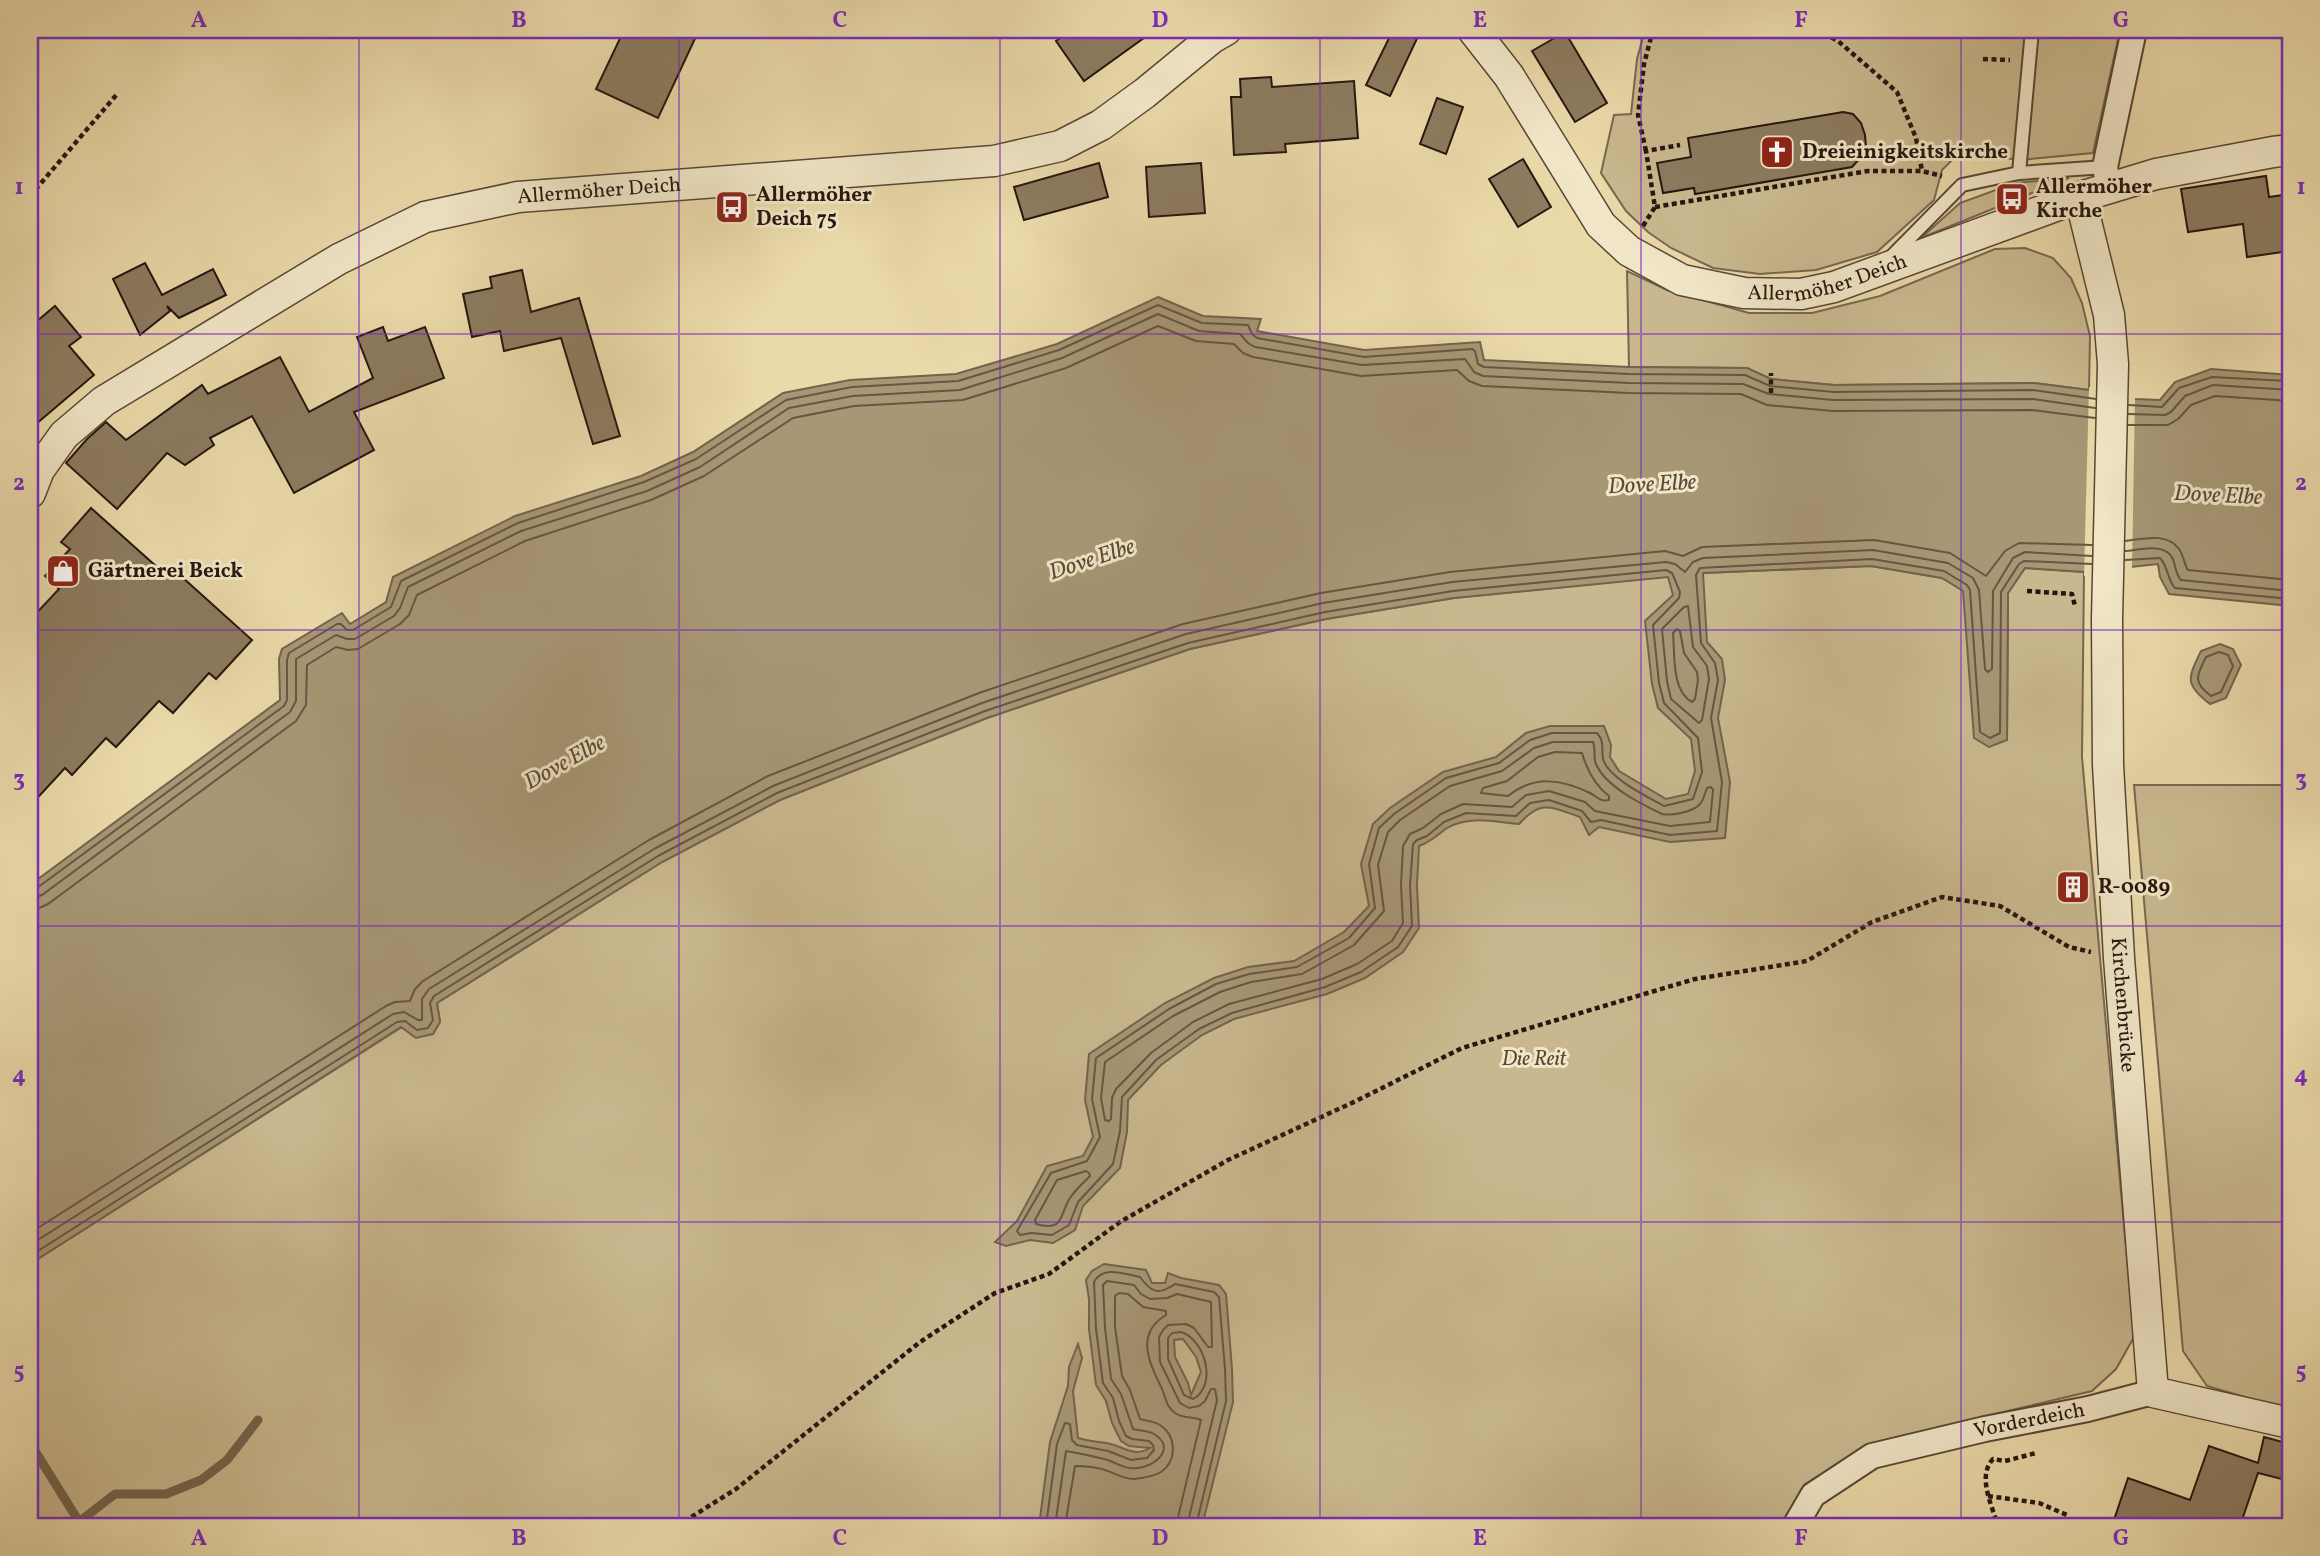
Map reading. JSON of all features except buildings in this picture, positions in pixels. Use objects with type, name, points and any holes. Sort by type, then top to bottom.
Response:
[{"type":"street","name":"Allermöher Deich","points":[[30,492],[40,470],[64,435],[104,401],[339,259],[425,217],[518,197],[994,160],[1060,146],[1101,125],[1212,38],[1226,30]]},
{"type":"street","name":"Allermöher Deich","points":[[1473,30],[1509,76],[1601,225],[1629,251],[1682,280],[1744,293],[1801,294],[1834,287],[2080,197],[2107,177],[2156,174],[2290,150]]},
{"type":"street","points":[[2107,177],[2134,30]]},
{"type":"street","name":"Kirchenbrücke","points":[[2080,197],[2109,315],[2113,364],[2107,618],[2108,765],[2119,958],[2153,1392]]},
{"type":"street","name":"Vorderdeich","points":[[1795,1526],[1812,1495],[1872,1455],[2088,1409],[2153,1392],[2290,1423]]},
{"type":"lane","points":[[2018,173],[2032,30]]},
{"type":"lane","points":[[1874,273],[1962,186],[2018,173],[2107,177]]},
{"type":"path","points":[[1647,219],[1655,207],[1638,115],[1644,64],[1653,30]]},
{"type":"path","points":[[1816,30],[1838,41],[1897,92],[1916,138],[1922,171]]},
{"type":"path","points":[[30,196],[118,93]]},
{"type":"path","points":[[1646,151],[1679,145]]},
{"type":"path","points":[[1655,207],[1868,171],[1922,171],[1940,175],[1962,186]]},
{"type":"path","points":[[1771,373],[1771,393]]},
{"type":"path","points":[[2026,591],[2072,594],[2076,607]]},
{"type":"path","points":[[677,1526],[736,1489],[920,1342],[995,1293],[1049,1275],[1120,1222],[1228,1160],[1462,1048],[1695,979],[1807,961],[1872,922],[1942,897],[2000,906],[2069,947],[2119,958]]},
{"type":"path","points":[[1996,1520],[1985,1487],[1988,1465],[1993,1459],[2005,1461],[2036,1453]]},
{"type":"path","points":[[1989,1496],[2039,1503],[2067,1516]]},
{"type":"green space","points":[[1645,30],[2120,30],[2093,153],[2020,160],[1960,152],[1942,170],[1934,200],[1877,252],[1816,270],[1760,274],[1713,268],[1671,248],[1648,232],[1626,211],[1601,173],[1614,115],[1631,114],[1637,59]]},
{"type":"green space","points":[[2069,178],[1921,238],[1960,203],[2015,183]]},
{"type":"green space","points":[[2025,248],[2053,258],[2071,278],[2082,303],[2090,336],[2089,390],[2034,383],[1834,385],[1771,379],[1747,368],[1629,367],[1627,271],[1667,290],[1749,313],[1812,313],[1880,296],[1995,249]]},
{"type":"green space","name":"Die Reit","points":[[1871,566],[1942,578],[1965,590],[2007,740],[2008,593],[2025,568],[2084,572],[2082,757],[2134,1337],[2116,1369],[2092,1391],[1869,1444],[1804,1485],[1780,1526],[30,1526],[30,1264],[402,1027],[440,1022],[437,1003],[662,862],[780,800],[987,718],[1190,649],[1326,619],[1454,598],[1703,573]]},
{"type":"green space","points":[[2134,785],[2290,785],[2290,1410],[2207,1386],[2183,1351]]},
{"type":"water","name":"Dove Elbe","points":[[1158,297],[1203,316],[1261,319],[1257,331],[1364,350],[1480,342],[1484,360],[1629,367],[1747,368],[1771,379],[1834,385],[2034,383],[2135,399],[2160,400],[2175,382],[2211,369],[2290,375],[2290,606],[2169,594],[2160,577],[2158,564],[2084,572],[2025,568],[2008,593],[2007,740],[1989,747],[1974,738],[1963,591],[1942,578],[1871,566],[1703,573],[1707,642],[1722,659],[1725,680],[1718,718],[1730,782],[1725,838],[1670,842],[1599,827],[1589,835],[1580,817],[1547,807],[1534,811],[1519,824],[1473,820],[1447,828],[1419,846],[1419,928],[1403,952],[1365,978],[1327,994],[1234,1019],[1202,1035],[1161,1065],[1128,1100],[1127,1132],[1120,1168],[1083,1206],[1075,1230],[1053,1243],[1030,1240],[1006,1246],[995,1242],[1017,1221],[1047,1166],[1083,1156],[1093,1137],[1085,1100],[1089,1054],[1165,1003],[1214,978],[1248,967],[1294,961],[1344,932],[1369,906],[1361,864],[1373,824],[1390,808],[1443,772],[1496,757],[1526,733],[1550,726],[1604,726],[1611,745],[1610,757],[1619,771],[1666,799],[1688,794],[1695,771],[1691,739],[1658,708],[1652,684],[1645,621],[1673,595],[1668,577],[1454,598],[1326,619],[1190,649],[987,718],[780,800],[662,862],[437,1003],[440,1022],[433,1034],[416,1038],[401,1027],[30,1264],[30,885],[280,700],[279,659],[282,649],[342,613],[350,624],[386,602],[393,577],[515,516],[641,476],[693,452],[783,393],[850,380],[956,374],[1057,344]]},
{"type":"water","points":[[2220,644],[2233,649],[2241,665],[2226,698],[2210,704],[2192,686],[2191,674],[2201,651]]},
{"type":"water","points":[[1104,1264],[1146,1270],[1152,1283],[1165,1283],[1168,1273],[1219,1285],[1226,1294],[1233,1402],[1202,1526],[1039,1526],[1050,1442],[1068,1386],[1069,1367],[1078,1344],[1082,1358],[1073,1391],[1078,1438],[1107,1443],[1134,1452],[1150,1448],[1129,1446],[1121,1441],[1112,1423],[1106,1401],[1096,1385],[1086,1280],[1092,1271]],"holes":[[[1183,1339],[1196,1357],[1201,1372],[1191,1395],[1175,1357],[1174,1340]]]},
{"type":"pier","points":[[2089,387],[2135,396],[2132,570],[2084,576]]},
{"type":"waterway","points":[[80,1521],[115,1494],[166,1494],[201,1480],[227,1460],[258,1420]]},
{"type":"waterway","points":[[30,1443],[81,1525]]},
{"type":"place","name":"Dreieinigkeitskirche","points":[[1777,152]]},
{"type":"place","name":"Allermöher Kirche","points":[[2012,199]]},
{"type":"place","name":"Allermöher Deich 75","points":[[732,207]]},
{"type":"place","name":"Gärtnerei Beick","points":[[63,571]]},
{"type":"place","name":"R-0089","points":[[2073,887]]}]
